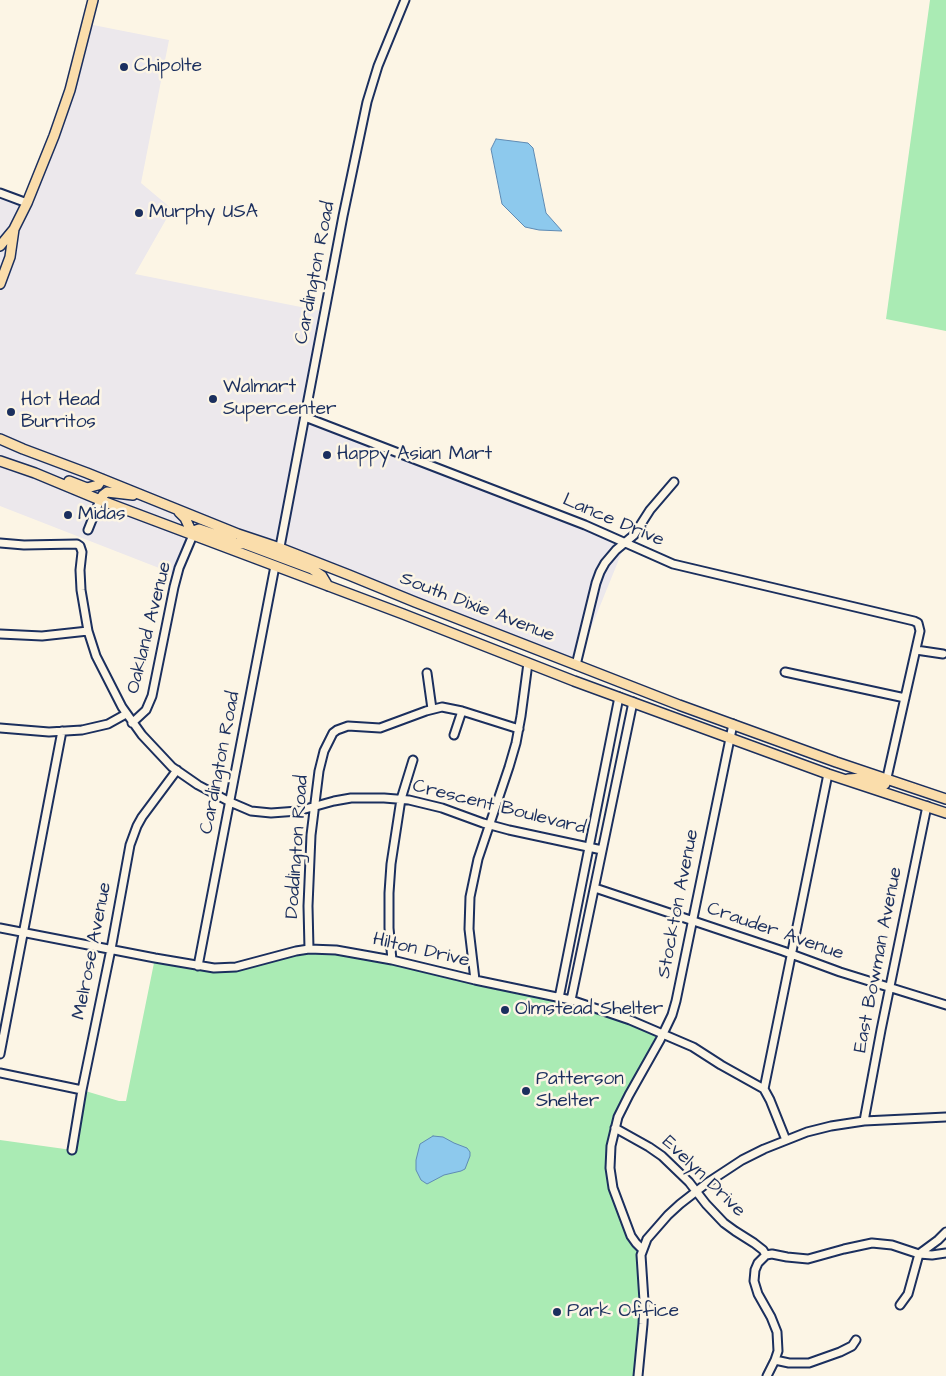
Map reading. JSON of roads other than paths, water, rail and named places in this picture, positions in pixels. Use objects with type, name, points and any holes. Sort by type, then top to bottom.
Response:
[{"type":"main road","points":[[0,246],[14,229],[27,203],[54,136],[70,90],[94,0]]},
{"type":"main road","points":[[0,284],[10,257],[14,229]]},
{"type":"main road","name":"South Dixie Avenue","points":[[0,439],[279,552],[679,705],[886,782],[946,799]]},
{"type":"main road","name":"South Dixie Avenue","points":[[0,461],[729,738],[828,774],[946,813]]},
{"type":"main road","points":[[35,473],[66,480],[88,488],[98,485],[102,479]]},
{"type":"main road","points":[[100,500],[106,492],[144,496]]},
{"type":"main road","points":[[176,510],[185,518],[193,535]]},
{"type":"main road","points":[[193,535],[199,529],[220,536],[238,534]]},
{"type":"main road","points":[[218,544],[238,542],[279,552],[312,569],[322,576],[328,586]]},
{"type":"main road","points":[[843,779],[862,778],[886,782],[918,796],[931,807]]},
{"type":"street","name":"Cardington Road","points":[[279,552],[345,209],[368,102],[378,66],[404,0]]},
{"type":"street","points":[[0,193],[14,200],[27,203]]},
{"type":"street","name":"Lance Drive","points":[[304,417],[585,525],[686,568],[914,621],[918,623],[920,631],[916,650]]},
{"type":"street","points":[[576,664],[600,572],[610,556],[634,535],[650,510],[674,482]]},
{"type":"street","points":[[88,530],[100,500]]},
{"type":"street","name":"Oakland Avenue","points":[[132,723],[146,710],[152,696],[174,587],[179,568],[193,535]]},
{"type":"street","name":"Crescent Boulevard","points":[[0,543],[24,546],[77,544],[82,549],[81,590],[88,632],[96,656],[126,714],[155,750],[177,770],[205,789],[241,808],[261,813],[283,812],[351,798],[401,799],[442,808],[489,825],[545,839],[602,850]]},
{"type":"street","name":"Cardington Road","points":[[198,966],[275,566]]},
{"type":"street","points":[[0,634],[42,636],[88,632]]},
{"type":"street","points":[[886,782],[916,650],[944,654]]},
{"type":"street","points":[[475,980],[470,946],[470,897],[478,859],[509,767],[518,729],[528,663]]},
{"type":"street","points":[[786,672],[905,698]]},
{"type":"street","points":[[427,673],[432,709]]},
{"type":"street","points":[[559,998],[619,697]]},
{"type":"street","points":[[571,1000],[633,702]]},
{"type":"street","name":"Doddington Road","points":[[309,949],[309,866],[314,807],[324,751],[330,738],[337,730],[348,726],[380,728],[442,707],[462,711],[518,729]]},
{"type":"street","points":[[454,736],[462,711]]},
{"type":"street","name":"Oakland Avenue","points":[[0,728],[62,731],[93,728],[114,722],[126,714]]},
{"type":"street","name":"Stockton Avenue","points":[[642,1249],[631,1236],[613,1188],[610,1159],[615,1128],[629,1094],[672,1015],[733,724]]},
{"type":"street","points":[[0,1054],[62,731]]},
{"type":"street","points":[[392,960],[389,935],[389,893],[393,843],[401,799],[413,760]]},
{"type":"street","name":"Melrose Avenue","points":[[72,1150],[130,845],[142,818],[177,770]]},
{"type":"street","points":[[786,1140],[764,1089],[828,774]]},
{"type":"street","name":"East Bowman Avenue","points":[[864,1121],[890,987],[931,807]]},
{"type":"street","name":"Crauder Avenue","points":[[595,888],[840,972],[946,1005]]},
{"type":"street","name":"Hilton Drive","points":[[0,928],[214,968],[236,967],[309,949],[336,950],[392,960],[571,1000],[623,1017],[692,1047],[764,1089]]},
{"type":"street","points":[[0,1073],[82,1090]]},
{"type":"street","points":[[638,1376],[644,1301],[641,1267],[642,1249],[647,1239],[668,1215],[696,1190],[742,1160],[807,1132],[864,1121],[946,1117]]},
{"type":"street","name":"Evelyn Drive","points":[[615,1128],[662,1156],[680,1172],[724,1223],[754,1243],[766,1256]]},
{"type":"street","points":[[900,1305],[908,1294],[919,1254],[946,1232]]},
{"type":"street","points":[[767,1376],[778,1351],[777,1332],[758,1294],[754,1281],[758,1263],[766,1256],[772,1254],[808,1259],[844,1248],[872,1243],[892,1245],[919,1254],[946,1253]]},
{"type":"street","points":[[775,1360],[788,1363],[809,1362],[840,1352],[852,1346],[856,1340]]},
{"type":"water","points":[[496,139],[528,143],[533,148],[546,213],[562,231],[525,227],[502,204],[491,149]]},
{"type":"water","points":[[433,1136],[443,1137],[467,1148],[470,1156],[465,1169],[444,1175],[427,1184],[421,1180],[416,1170],[416,1160],[420,1144]]},
{"type":"place","name":"Chipolte","points":[[124,67]]},
{"type":"place","name":"Murphy USA","points":[[139,213]]},
{"type":"place","name":"Walmart Supercenter","points":[[213,399]]},
{"type":"place","name":"Hot Head Burritos","points":[[11,412]]},
{"type":"place","name":"Happy Asian Mart","points":[[327,455]]},
{"type":"place","name":"Midas","points":[[68,515]]},
{"type":"place","name":"Olmstead Shelter","points":[[505,1010]]},
{"type":"place","name":"Patterson Shelter","points":[[526,1091]]},
{"type":"place","name":"Park Office","points":[[557,1312]]}]
